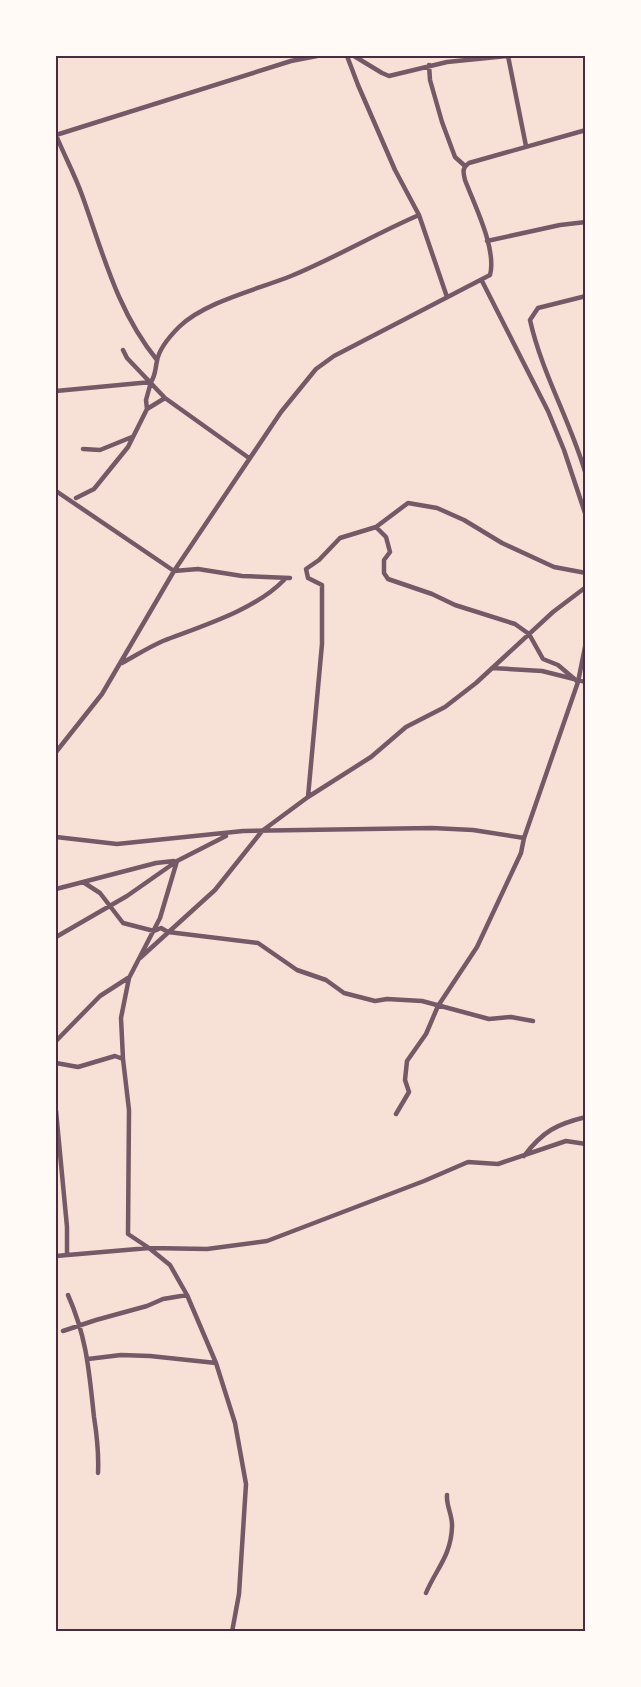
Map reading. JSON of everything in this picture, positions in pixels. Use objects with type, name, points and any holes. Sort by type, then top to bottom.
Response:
[{"type":"street","points":[[157,360],[140,340],[126,315],[109,276],[81,193],[56,135],[291,61],[316,56]]},
{"type":"street","points":[[347,56],[390,159],[419,216],[447,297]]},
{"type":"street","points":[[354,56],[389,76],[429,65],[508,56],[526,146]]},
{"type":"street","points":[[429,65],[430,80],[442,122],[455,157],[465,166]]},
{"type":"street","points":[[56,752],[102,694],[174,571],[281,412],[316,369],[334,356],[490,275],[492,267],[488,241],[465,180],[463,172],[465,166],[585,129]]},
{"type":"street","points":[[147,409],[146,400],[157,372],[157,360],[167,341],[181,325],[205,310],[292,275],[382,231],[419,216]]},
{"type":"street","points":[[488,241],[560,225],[585,222]]},
{"type":"street","points":[[482,281],[548,411],[564,450],[585,516]]},
{"type":"street","points":[[585,296],[538,308],[530,320],[549,380],[576,445],[585,475]]},
{"type":"street","points":[[123,350],[127,358],[165,398],[249,458]]},
{"type":"street","points":[[56,390],[152,382]]},
{"type":"street","points":[[76,498],[94,489],[128,447],[147,409],[165,398]]},
{"type":"street","points":[[83,449],[100,450],[132,437]]},
{"type":"street","points":[[56,491],[174,571],[198,569],[242,576],[287,579],[272,592],[206,627],[161,642],[120,664]]},
{"type":"street","points":[[308,797],[322,644],[322,585],[308,578],[306,569],[319,560],[340,538],[376,527],[408,503],[437,508],[464,520],[502,543],[554,567],[585,573]]},
{"type":"street","points":[[376,527],[386,537],[390,552],[384,560],[384,573],[388,579],[432,594],[455,605],[515,624],[529,634],[543,659],[558,665],[578,682]]},
{"type":"street","points":[[138,959],[215,890],[262,831],[308,797],[371,758],[406,727],[445,707],[553,612],[585,587]]},
{"type":"street","points":[[396,1114],[409,1092],[405,1080],[407,1060],[426,1034],[438,1006],[477,947],[520,853],[578,682],[585,642]]},
{"type":"street","points":[[492,668],[542,671],[585,682]]},
{"type":"street","points":[[56,837],[117,844],[262,831],[432,828],[473,830],[524,838]]},
{"type":"street","points":[[56,937],[110,906],[177,861],[230,834]]},
{"type":"street","points":[[56,889],[156,863],[177,861]]},
{"type":"street","points":[[177,861],[154,930],[129,978],[121,1018],[129,1110],[128,1234],[170,1265],[187,1295],[216,1363],[235,1423],[246,1484],[239,1594],[232,1632]]},
{"type":"street","points":[[84,882],[100,893],[123,922],[154,930],[161,927],[168,932],[258,943],[297,970],[326,980],[344,993],[375,1000],[422,1001],[489,1018],[511,1017],[533,1021]]},
{"type":"street","points":[[56,1041],[100,996],[129,978]]},
{"type":"street","points":[[56,1064],[78,1066],[115,1056],[123,1059]]},
{"type":"street","points":[[56,1111],[67,1227],[67,1255]]},
{"type":"street","points":[[524,1155],[536,1140],[561,1123],[585,1117]]},
{"type":"street","points":[[56,1256],[149,1248],[207,1249],[267,1241],[468,1162],[498,1164],[566,1141],[585,1144]]},
{"type":"street","points":[[68,1295],[80,1325],[88,1359],[99,1451],[98,1473]]},
{"type":"street","points":[[63,1331],[141,1308],[163,1299],[187,1295]]},
{"type":"street","points":[[88,1359],[121,1355],[216,1363]]},
{"type":"street","points":[[426,1593],[434,1574],[441,1568],[449,1548],[453,1525],[446,1501],[447,1494]]}]
